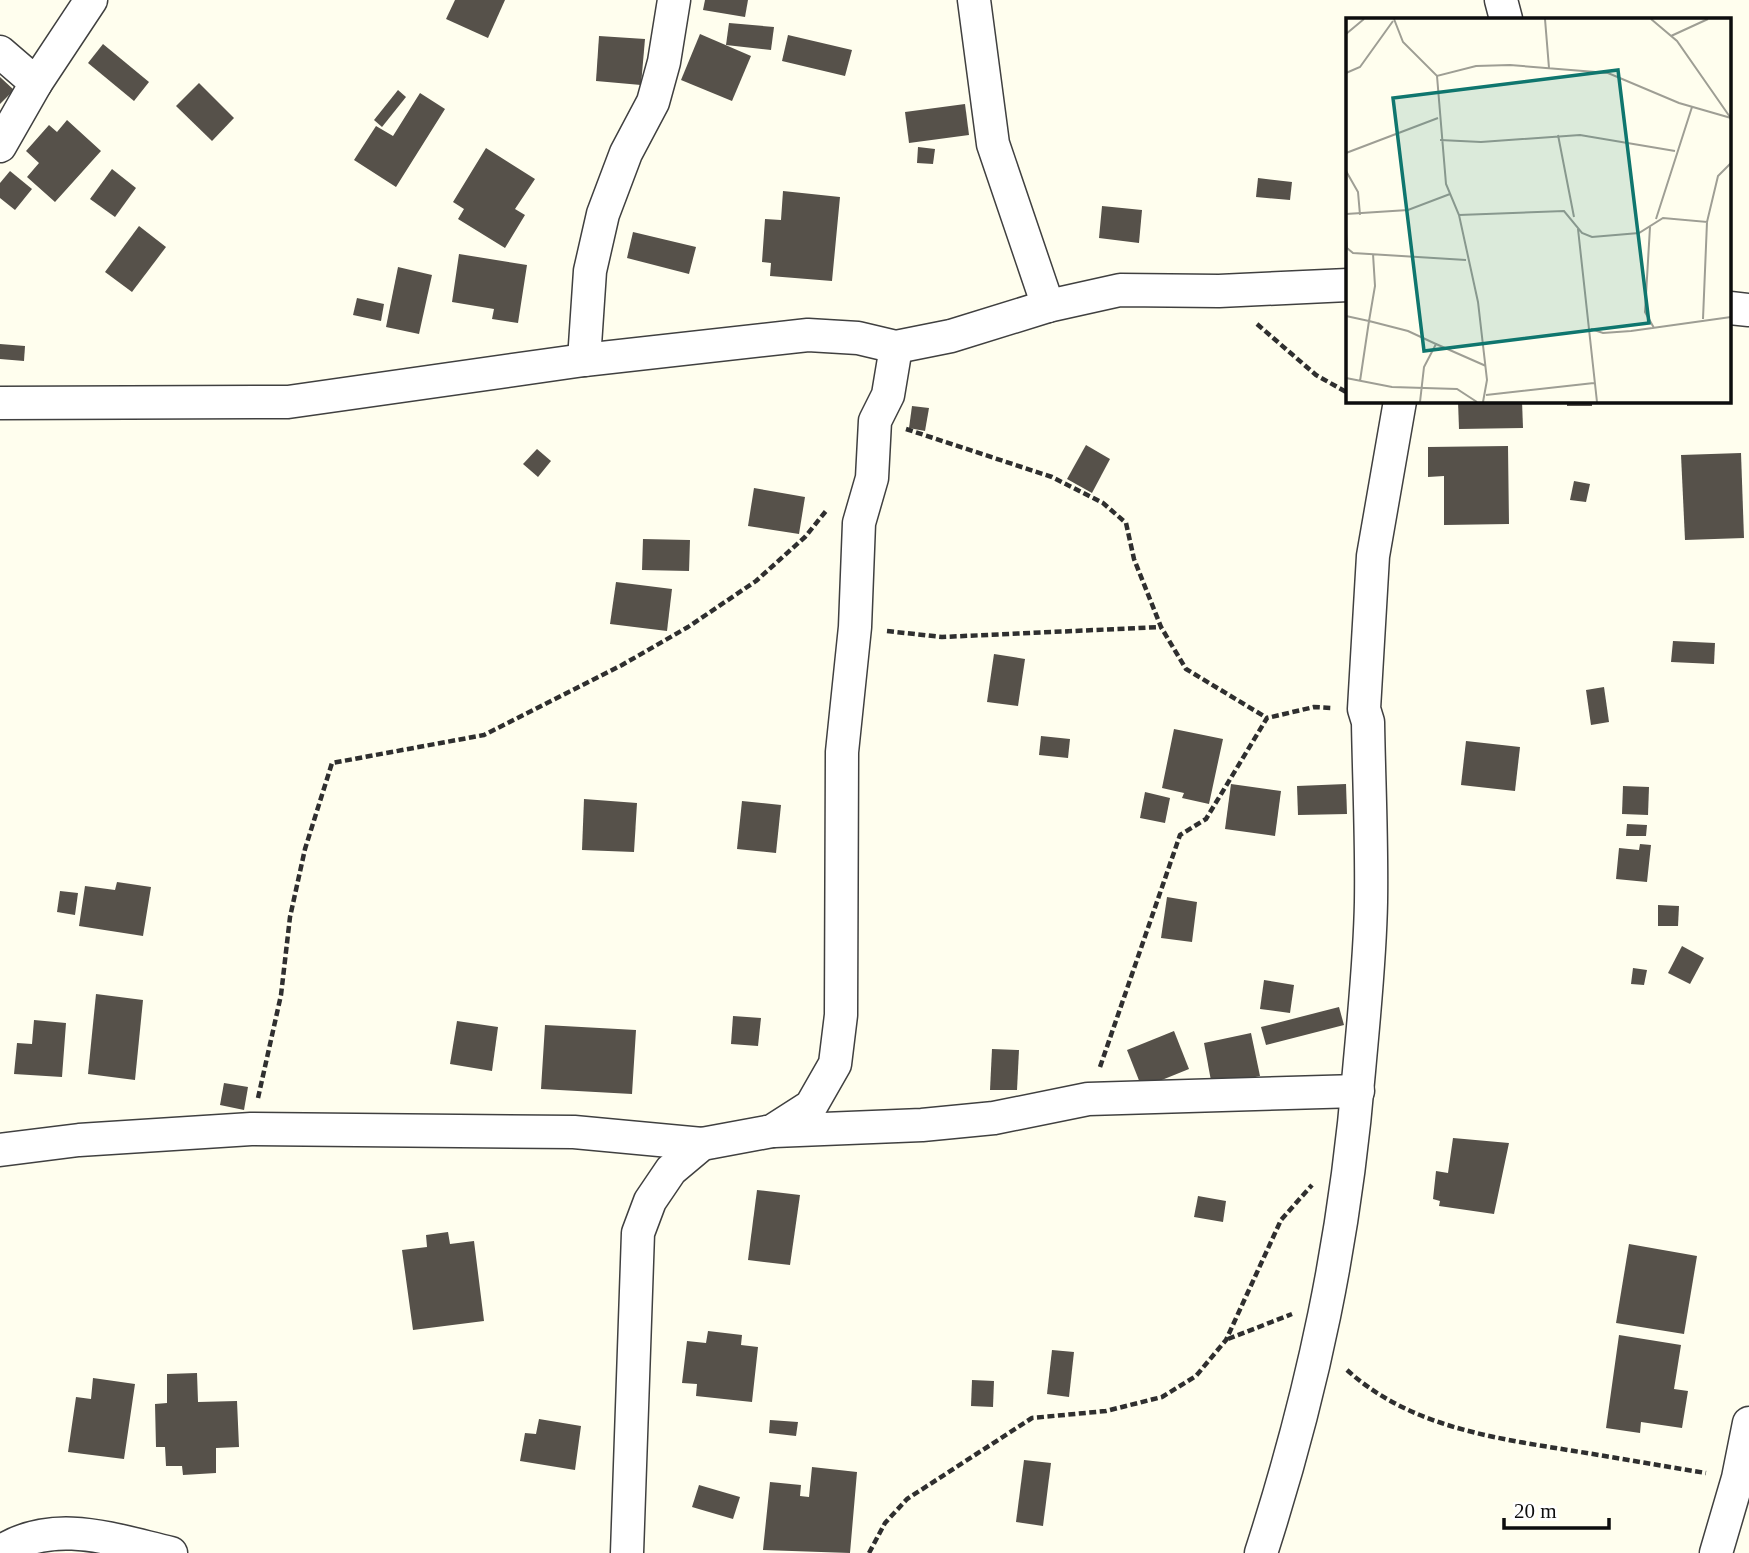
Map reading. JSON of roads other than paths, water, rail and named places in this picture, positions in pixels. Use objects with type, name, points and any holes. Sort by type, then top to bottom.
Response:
[{"type":"street","points":[[0,146],[36,83],[91,0]]},
{"type":"street","points":[[584,360],[590,271],[603,214],[626,153],[653,102],[664,62],[674,0]]},
{"type":"street","points":[[974,0],[993,144],[1048,306]]},
{"type":"street","points":[[1501,0],[1506,18]]},
{"type":"street","points":[[0,52],[36,83]]},
{"type":"street","points":[[0,403],[288,402],[584,360],[807,335],[858,338],[895,347],[951,336],[1048,306],[1120,290],[1219,291],[1346,285]]},
{"type":"street","points":[[772,1131],[811,1106],[835,1064],[841,1015],[842,752],[855,627],[859,523],[872,478],[875,421],[888,395],[895,347]]},
{"type":"street","points":[[1261,1553],[1289,1468],[1320,1345],[1352,1161],[1367,997],[1371,902],[1368,722],[1364,709],[1373,556],[1400,402]]},
{"type":"street","points":[[3,1154],[79,1140],[251,1129],[574,1132],[702,1143],[772,1131],[922,1125],[994,1118],[1088,1099],[1358,1091]]},
{"type":"street","points":[[626,1553],[639,1233],[650,1200],[671,1170],[702,1143]]},
{"type":"street","points":[[1716,1553],[1738,1478],[1749,1423]]},
{"type":"street","points":[[0,1552],[38,1534],[82,1533],[171,1553]]}]
